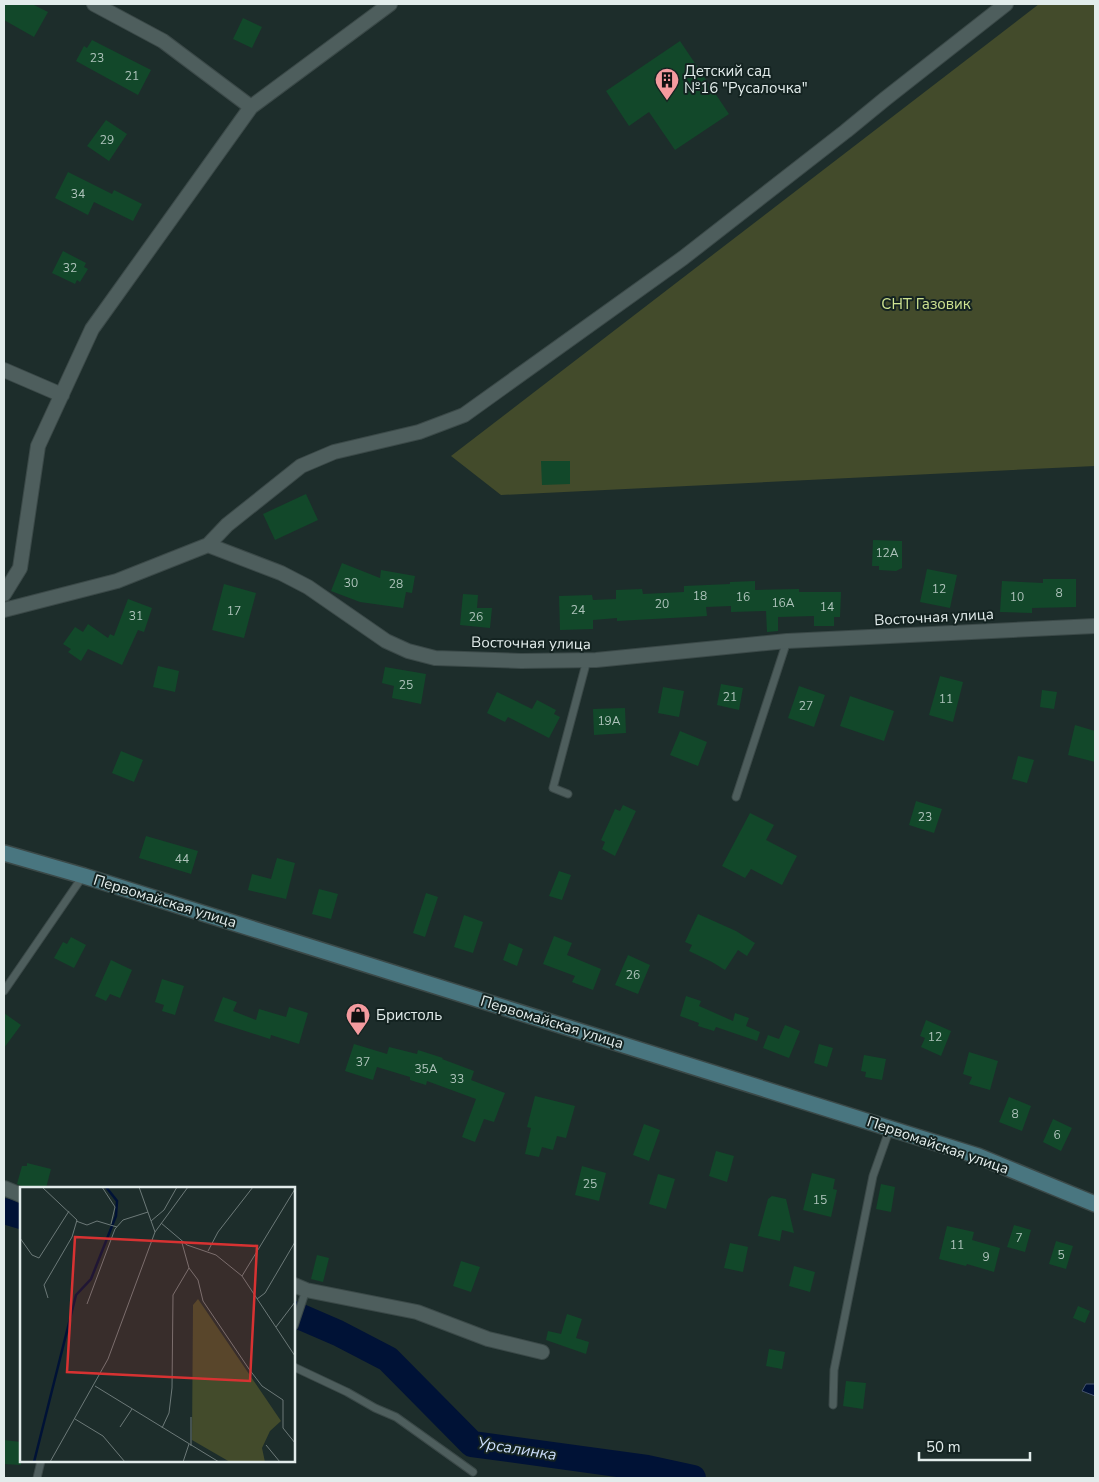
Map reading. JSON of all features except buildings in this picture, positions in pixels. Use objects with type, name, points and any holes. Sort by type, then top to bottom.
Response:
[{"type":"main road","name":"Первомайская улица","points":[[4,853],[84,876],[978,1156],[1095,1204]]},
{"type":"street","points":[[94,4],[163,41],[251,107]]},
{"type":"street","points":[[4,594],[20,568],[38,446],[92,330],[251,107],[390,4]]},
{"type":"street","points":[[4,610],[117,581],[208,545],[227,525],[301,466],[334,452],[419,432],[464,415],[683,258],[846,132],[1006,4]]},
{"type":"street","points":[[4,370],[62,395]]},
{"type":"street","name":"Восточная улица","points":[[208,545],[281,573],[308,587],[386,642],[408,651],[435,658],[521,661],[587,660],[787,641],[1095,626]]},
{"type":"street","points":[[4,1188],[20,1195]]},
{"type":"street","points":[[300,1287],[417,1312],[488,1339],[542,1352]]},
{"type":"lane","points":[[736,797],[787,641]]},
{"type":"lane","points":[[568,794],[553,788],[587,660]]},
{"type":"lane","points":[[4,990],[84,876]]},
{"type":"lane","points":[[833,1406],[834,1370],[871,1186],[890,1128]]},
{"type":"lane","points":[[295,1320],[300,1287]]},
{"type":"lane","points":[[295,1367],[347,1392],[374,1408],[396,1417],[473,1472]]},
{"type":"lane","points":[[37,1478],[42,1462]]},
{"type":"green space","name":"СНТ Газовик","points":[[1039,4],[1095,4],[1095,466],[501,495],[451,456]]},
{"type":"water","points":[[1086,1384],[1095,1384],[1095,1396],[1082,1391]]},
{"type":"waterway","name":"Урсалинка","points":[[4,1211],[20,1216]]},
{"type":"waterway","name":"Урсалинка","points":[[295,1314],[338,1333],[388,1359],[472,1444],[647,1468],[693,1478]]},
{"type":"place","name":"Детский сад №16 \"Русалочка\"","points":[[667,101]]},
{"type":"place","name":"Бристоль","points":[[358,1036]]}]
